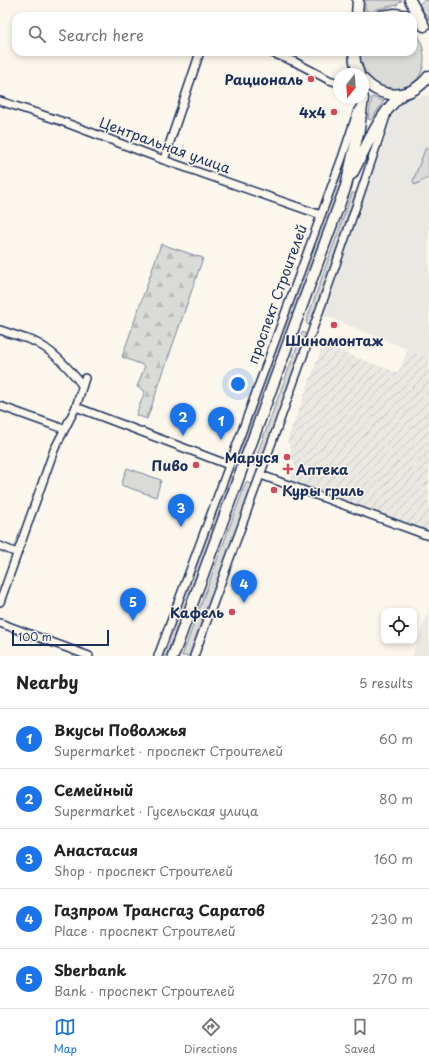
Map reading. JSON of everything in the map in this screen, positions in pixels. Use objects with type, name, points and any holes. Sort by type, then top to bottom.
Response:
[{"type":"main road","points":[[357,12],[358,0]]},
{"type":"main road","points":[[410,0],[417,12]]},
{"type":"main road","points":[[417,12],[427,30]]},
{"type":"main road","points":[[417,21],[427,30]]},
{"type":"main road","points":[[354,56],[357,68]]},
{"type":"main road","points":[[369,85],[372,88],[384,93],[397,95],[414,90],[429,76]]},
{"type":"main road","points":[[414,90],[429,90]]},
{"type":"main road","name":"проспект Строителей","points":[[173,656],[346,186],[373,134],[394,101],[403,94]]},
{"type":"main road","name":"проспект Строителей","points":[[346,186],[359,129],[361,104]]},
{"type":"street","points":[[164,160],[199,56]]},
{"type":"street","points":[[280,56],[333,81]]},
{"type":"street","name":"Центральная улица","points":[[0,101],[61,121],[164,160],[321,215]]},
{"type":"street","name":"проспект Строителей","points":[[158,656],[321,215],[360,104]]},
{"type":"street","name":"проспект Строителей","points":[[194,656],[261,475],[376,150],[388,110]]},
{"type":"street","points":[[0,330],[34,342],[52,352],[83,382],[76,408],[64,428],[54,450],[0,602]]},
{"type":"street","points":[[0,406],[64,428]]},
{"type":"street","points":[[76,408],[229,465]]},
{"type":"street","points":[[261,475],[429,536]]},
{"type":"street","points":[[0,546],[17,553]]},
{"type":"street","points":[[0,623],[89,656]]},
{"type":"shaded area","points":[[429,95],[429,358],[331,318],[321,316],[392,116],[398,106],[408,98]]},
{"type":"shaded area","points":[[323,345],[398,373],[408,350],[429,358],[429,534],[290,482],[295,471],[291,448],[287,441]]},
{"type":"shaded area","points":[[429,610],[429,656],[412,656]]},
{"type":"green space","points":[[365,0],[401,1],[397,5],[377,9],[371,12],[365,10]]},
{"type":"green space","points":[[424,0],[429,0],[429,20],[419,4]]},
{"type":"green space","points":[[417,34],[422,44],[424,62],[422,71],[412,84],[403,88],[386,88],[379,85],[369,77],[369,68],[363,68],[360,56],[417,56]]},
{"type":"green space","points":[[372,97],[384,101],[371,120],[368,119]]},
{"type":"green space","points":[[426,147],[429,151],[429,177],[415,185],[413,181]]},
{"type":"green space","points":[[345,159],[348,161],[339,189],[240,460],[236,459]]},
{"type":"green space","points":[[352,193],[356,193],[357,195],[311,324],[308,325],[306,322]]},
{"type":"green space","points":[[161,244],[203,258],[147,419],[136,415],[145,391],[137,387],[145,366],[122,357]]},
{"type":"green space","points":[[303,332],[307,335],[260,468],[253,465]]},
{"type":"green space","points":[[127,468],[161,480],[156,497],[121,485]]},
{"type":"green space","points":[[229,476],[234,477],[166,656],[162,656]]},
{"type":"green space","points":[[246,482],[253,485],[189,656],[182,656]]},
{"type":"place","name":"Рациональ","points":[[311,79]]},
{"type":"place","name":"4x4","points":[[334,112]]},
{"type":"place","name":"Шиномонтаж","points":[[334,325]]},
{"type":"place","name":"Семейный","points":[[183,436]]},
{"type":"place","name":"Вкусы Поволжья","points":[[221,440]]},
{"type":"place","name":"Маруся","points":[[287,457]]},
{"type":"place","name":"Пиво","points":[[196,465]]},
{"type":"place","name":"Аптека","points":[[288,469]]},
{"type":"place","name":"Куры гриль","points":[[274,490]]},
{"type":"place","name":"Анастасия","points":[[181,527]]},
{"type":"place","name":"Газпром Трансгаз Саратов","points":[[244,603]]},
{"type":"place","name":"Кафель","points":[[232,612]]},
{"type":"place","name":"Sberbank","points":[[133,621]]}]
